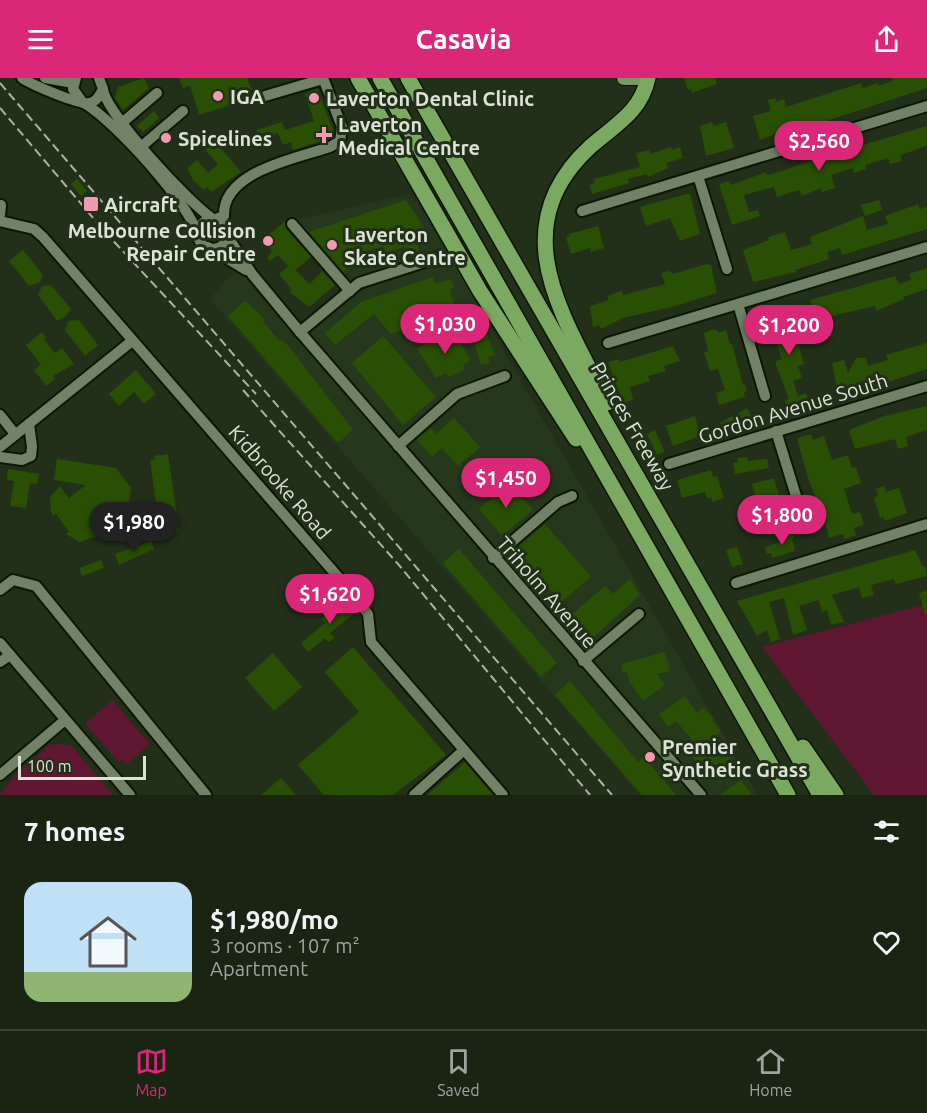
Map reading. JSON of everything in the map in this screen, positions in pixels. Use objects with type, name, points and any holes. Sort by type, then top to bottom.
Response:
[{"type":"highway","points":[[358,78],[485,300],[658,564]]},
{"type":"highway","points":[[380,78],[658,564],[786,795]]},
{"type":"highway","name":"Princes Freeway","points":[[408,78],[820,795]]},
{"type":"highway","points":[[648,78],[642,97],[633,111],[586,150],[559,186],[547,219],[544,253],[548,279],[557,302],[659,514]]},
{"type":"highway","points":[[743,661],[836,795]]},
{"type":"main road","points":[[624,78],[638,78]]},
{"type":"street","points":[[22,78],[76,102],[84,103],[96,100],[102,85],[112,78]]},
{"type":"street","points":[[45,78],[74,80],[74,92],[84,103],[110,122],[178,198],[204,243]]},
{"type":"street","points":[[204,243],[201,225],[218,218],[231,192],[253,174],[330,147],[340,141],[342,127],[323,79],[266,96]]},
{"type":"street","points":[[102,85],[106,102],[191,202],[218,218],[226,226],[228,237],[221,246],[204,243]]},
{"type":"street","points":[[123,122],[157,93]]},
{"type":"street","points":[[582,211],[927,106]]},
{"type":"street","points":[[142,146],[183,111]]},
{"type":"street","points":[[698,176],[727,269]]},
{"type":"street","name":"Kidbrooke Road","points":[[0,221],[24,226],[41,234],[368,614],[371,642],[503,795]]},
{"type":"street","points":[[292,224],[350,291]]},
{"type":"street","name":"Triholm Avenue","points":[[228,237],[252,274],[300,332],[493,558],[701,795]]},
{"type":"street","name":"Triholm Avenue","points":[[204,243],[252,274]]},
{"type":"street","points":[[608,343],[927,247]]},
{"type":"street","points":[[300,332],[359,283],[440,257]]},
{"type":"street","points":[[738,304],[765,396]]},
{"type":"street","points":[[0,447],[132,341]]},
{"type":"street","points":[[398,446],[457,394],[505,376]]},
{"type":"street","name":"Gordon Avenue South","points":[[669,464],[927,386]]},
{"type":"street","points":[[0,416],[15,434]]},
{"type":"street","points":[[0,457],[22,460],[31,456],[33,447],[29,424]]},
{"type":"street","points":[[776,431],[805,525]]},
{"type":"street","points":[[493,558],[558,502],[572,496]]},
{"type":"street","points":[[736,583],[927,524]]},
{"type":"street","points":[[0,590],[13,580],[36,586],[206,795]]},
{"type":"street","points":[[583,661],[639,614]]},
{"type":"street","points":[[0,643],[130,795]]},
{"type":"street","points":[[0,662],[9,655]]},
{"type":"street","points":[[0,775],[65,720]]},
{"type":"street","points":[[414,795],[464,750]]},
{"type":"shaded area","points":[[410,194],[444,246],[758,795],[640,795],[210,299],[245,259],[300,323],[340,289],[286,222]]},
{"type":"shaded area","points":[[927,604],[927,795],[874,795],[762,647]]},
{"type":"shaded area","points":[[112,700],[150,744],[127,764],[122,759],[119,762],[85,724]]},
{"type":"shaded area","points":[[51,744],[71,745],[113,795],[0,795],[15,775]]},
{"type":"building","points":[[144,78],[149,88],[123,110],[115,98],[118,87]]},
{"type":"building","name":"IGA","points":[[179,78],[247,78],[252,90],[241,94],[244,101],[199,115],[190,85],[183,88]]},
{"type":"building","points":[[684,78],[715,78],[717,84],[692,93],[691,89],[688,90]]},
{"type":"building","points":[[892,78],[927,78],[927,88],[817,124],[787,129],[760,140],[753,116],[771,111],[768,100],[775,98],[776,102],[784,99],[786,107],[861,83],[863,88],[878,83],[878,86],[893,81]]},
{"type":"building","points":[[317,89],[334,132],[331,138],[293,150],[291,142],[283,145],[278,133],[261,139],[256,130],[282,122],[285,130],[314,121],[305,94]]},
{"type":"building","points":[[154,111],[159,118],[143,132],[137,126]]},
{"type":"building","points":[[712,122],[714,126],[726,122],[734,148],[706,156],[700,126]]},
{"type":"building","points":[[927,126],[927,146],[900,155],[902,161],[890,164],[888,158],[865,165],[866,169],[854,173],[853,168],[831,175],[835,188],[822,192],[821,188],[802,196],[799,190],[777,197],[774,187],[744,195],[749,212],[758,210],[760,216],[732,225],[719,184],[729,181],[731,185],[766,172],[767,175],[779,172]]},
{"type":"building","points":[[212,138],[241,172],[211,192],[207,187],[204,190],[193,180],[187,168],[197,160],[208,173],[218,164],[202,146]]},
{"type":"building","points":[[671,147],[672,150],[680,147],[683,158],[666,163],[668,168],[648,177],[647,174],[628,179],[629,183],[592,194],[589,185],[595,183],[594,179],[640,167],[636,153],[649,150],[650,154]]},
{"type":"building","points":[[77,179],[87,191],[81,196],[71,184]]},
{"type":"building","points":[[690,193],[700,234],[680,241],[670,218],[646,226],[640,207]]},
{"type":"building","points":[[406,200],[431,238],[417,242],[420,253],[407,257],[404,247],[386,253],[384,246],[356,254],[359,258],[343,272],[309,232]]},
{"type":"building","points":[[879,200],[882,210],[865,216],[861,205]]},
{"type":"building","points":[[918,204],[920,209],[927,207],[927,229],[842,255],[840,248],[827,252],[829,259],[795,270],[796,272],[753,282],[743,250],[769,240],[768,237],[785,232],[791,250],[812,244],[810,237],[863,216],[867,230],[888,224],[885,216]]},
{"type":"building","points":[[285,221],[286,229],[311,257],[295,270],[310,284],[322,271],[335,285],[309,307],[290,292],[292,290],[279,274],[288,266],[278,255],[270,261],[267,258],[272,251],[263,240]]},
{"type":"building","points":[[598,226],[604,248],[591,252],[590,248],[571,254],[566,237],[570,236],[569,234]]},
{"type":"building","points":[[23,250],[43,275],[40,282],[29,286],[9,261]]},
{"type":"building","points":[[706,264],[711,265],[717,293],[672,307],[623,318],[601,329],[599,325],[593,327],[590,306],[609,300],[607,296],[622,291],[623,295],[665,284],[661,273],[669,271],[673,274]]},
{"type":"building","points":[[927,268],[927,289],[903,297],[904,299],[876,311],[875,306],[827,317],[830,328],[819,331],[810,300],[895,276],[899,284],[911,280],[909,274]]},
{"type":"building","points":[[433,277],[435,284],[451,279],[454,287],[450,289],[458,318],[447,321],[445,315],[391,334],[374,314],[335,345],[325,333],[361,302]]},
{"type":"building","points":[[51,285],[71,309],[65,317],[57,321],[38,295],[42,286]]},
{"type":"building","points":[[245,301],[261,315],[265,320],[263,322],[280,341],[282,340],[291,349],[353,430],[338,443],[228,316]]},
{"type":"building","points":[[786,306],[790,319],[794,317],[797,326],[803,324],[807,338],[797,341],[804,364],[798,366],[802,378],[793,381],[798,396],[806,393],[811,410],[797,414],[789,414],[785,400],[789,399],[776,365],[776,361],[782,359],[771,327],[767,328],[764,318],[770,316],[769,312]]},
{"type":"building","points":[[479,314],[495,355],[488,357],[490,363],[481,365],[467,318]]},
{"type":"building","points":[[79,320],[98,345],[85,356],[65,330],[69,321]]},
{"type":"building","points":[[717,330],[718,333],[726,330],[743,385],[745,384],[747,391],[744,392],[745,397],[719,405],[716,393],[725,390],[718,369],[710,371],[704,352],[708,351],[704,333]]},
{"type":"building","points":[[453,331],[471,360],[463,365],[465,369],[449,377],[446,373],[436,378],[417,349],[435,337]]},
{"type":"building","points":[[42,332],[46,337],[44,339],[55,353],[62,348],[74,364],[53,376],[55,379],[46,386],[34,370],[41,365],[26,345]]},
{"type":"building","points":[[383,336],[436,397],[403,425],[352,363]]},
{"type":"building","points":[[927,343],[927,369],[870,388],[838,394],[832,363],[844,360],[848,373],[856,358],[866,358],[868,366],[888,360],[886,355]]},
{"type":"building","points":[[673,346],[680,361],[664,366],[666,371],[648,376],[650,381],[630,387],[633,400],[623,403],[608,362],[619,359],[620,362]]},
{"type":"building","points":[[136,370],[156,394],[144,404],[134,392],[119,406],[109,394]]},
{"type":"building","points":[[927,406],[927,430],[906,437],[908,446],[898,449],[895,439],[855,449],[849,430],[884,416]]},
{"type":"building","points":[[747,408],[753,420],[725,434],[720,423]]},
{"type":"building","points":[[695,416],[700,436],[673,446],[666,426]]},
{"type":"building","points":[[454,418],[480,447],[458,466],[442,448],[432,457],[417,440],[431,428],[436,434]]},
{"type":"building","points":[[655,430],[665,452],[657,455],[647,434]]},
{"type":"building","points":[[811,434],[813,440],[824,436],[832,460],[848,455],[852,468],[856,467],[861,483],[844,489],[852,514],[860,512],[864,525],[854,528],[856,535],[845,539],[843,534],[829,538],[819,498],[816,499],[808,478],[798,442],[798,438]]},
{"type":"building","points":[[168,454],[179,531],[160,533],[150,460],[155,459],[154,456]]},
{"type":"building","points":[[747,457],[748,461],[767,459],[769,468],[735,474],[733,463],[738,462],[737,458]]},
{"type":"building","points":[[57,459],[116,468],[131,488],[123,542],[102,539],[106,509],[89,524],[97,536],[80,542],[66,534],[69,532],[56,514],[53,516],[51,512],[50,497],[60,486],[69,498],[86,485],[54,480]]},
{"type":"building","points":[[8,469],[39,474],[37,484],[30,483],[26,508],[10,506],[14,481],[7,480]]},
{"type":"building","points":[[711,470],[713,477],[717,476],[724,498],[712,502],[711,497],[707,499],[705,492],[682,498],[677,480]]},
{"type":"building","points":[[774,479],[783,508],[757,513],[753,502],[757,501],[752,484]]},
{"type":"building","points":[[510,483],[533,510],[502,536],[479,509]]},
{"type":"building","points":[[884,486],[886,492],[899,488],[907,513],[885,521],[883,517],[880,518],[874,497],[878,496],[876,489]]},
{"type":"building","points":[[545,524],[591,577],[561,602],[515,550]]},
{"type":"building","points":[[792,530],[794,538],[788,540],[792,539],[795,551],[772,558],[771,553],[767,554],[765,547],[786,540],[784,533]]},
{"type":"building","points":[[151,541],[154,549],[119,565],[115,554]]},
{"type":"building","points":[[737,547],[743,564],[732,567],[726,550]]},
{"type":"building","points":[[459,549],[557,663],[541,677],[443,563]]},
{"type":"building","points":[[915,550],[923,567],[925,566],[927,576],[896,584],[894,579],[871,585],[874,595],[862,598],[859,587],[832,595],[844,622],[831,625],[827,610],[822,612],[819,600],[799,606],[807,630],[793,635],[784,598],[769,602],[780,639],[771,642],[767,630],[757,636],[737,601]]},
{"type":"building","points":[[101,560],[104,568],[82,576],[79,568]]},
{"type":"building","points":[[630,579],[640,595],[587,643],[581,636],[584,634],[569,617],[605,586],[613,594]]},
{"type":"building","points":[[927,590],[927,614],[925,614],[919,593]]},
{"type":"building","points":[[345,599],[356,612],[330,633],[334,638],[329,642],[325,638],[308,652],[301,643],[325,623],[321,619]]},
{"type":"building","points":[[353,647],[446,755],[393,795],[324,795],[298,765],[359,712],[325,672]]},
{"type":"building","points":[[665,652],[670,671],[657,674],[665,685],[643,701],[629,681],[627,672],[623,673],[621,664]]},
{"type":"building","points":[[273,653],[302,687],[274,711],[245,678]]},
{"type":"building","points":[[570,681],[638,762],[644,757],[676,795],[642,795],[555,695]]},
{"type":"building","points":[[685,696],[697,713],[704,708],[714,719],[712,720],[721,731],[716,735],[732,758],[706,776],[690,753],[698,748],[689,736],[676,721],[668,727],[659,714]]},
{"type":"building","points":[[465,762],[493,795],[427,795]]},
{"type":"building","points":[[281,778],[296,795],[261,795]]},
{"type":"building","points":[[741,780],[752,795],[720,795]]},
{"type":"railway","points":[[0,83],[612,795]]},
{"type":"railway","points":[[0,108],[105,232],[256,394]]},
{"type":"railway","points":[[243,390],[398,564],[590,795]]},
{"type":"place","name":"IGA","points":[[218,96]]},
{"type":"place","name":"Laverton Dental Clinic","points":[[314,98]]},
{"type":"place","name":"Laverton Medical Centre","points":[[324,135]]},
{"type":"place","name":"Spicelines","points":[[166,138]]},
{"type":"place","name":"Aircraft","points":[[91,204]]},
{"type":"place","name":"Melbourne Collision Repair Centre","points":[[268,241]]},
{"type":"place","name":"Laverton Skate Centre","points":[[332,245]]},
{"type":"place","name":"Premier Synthetic Grass","points":[[650,757]]}]
